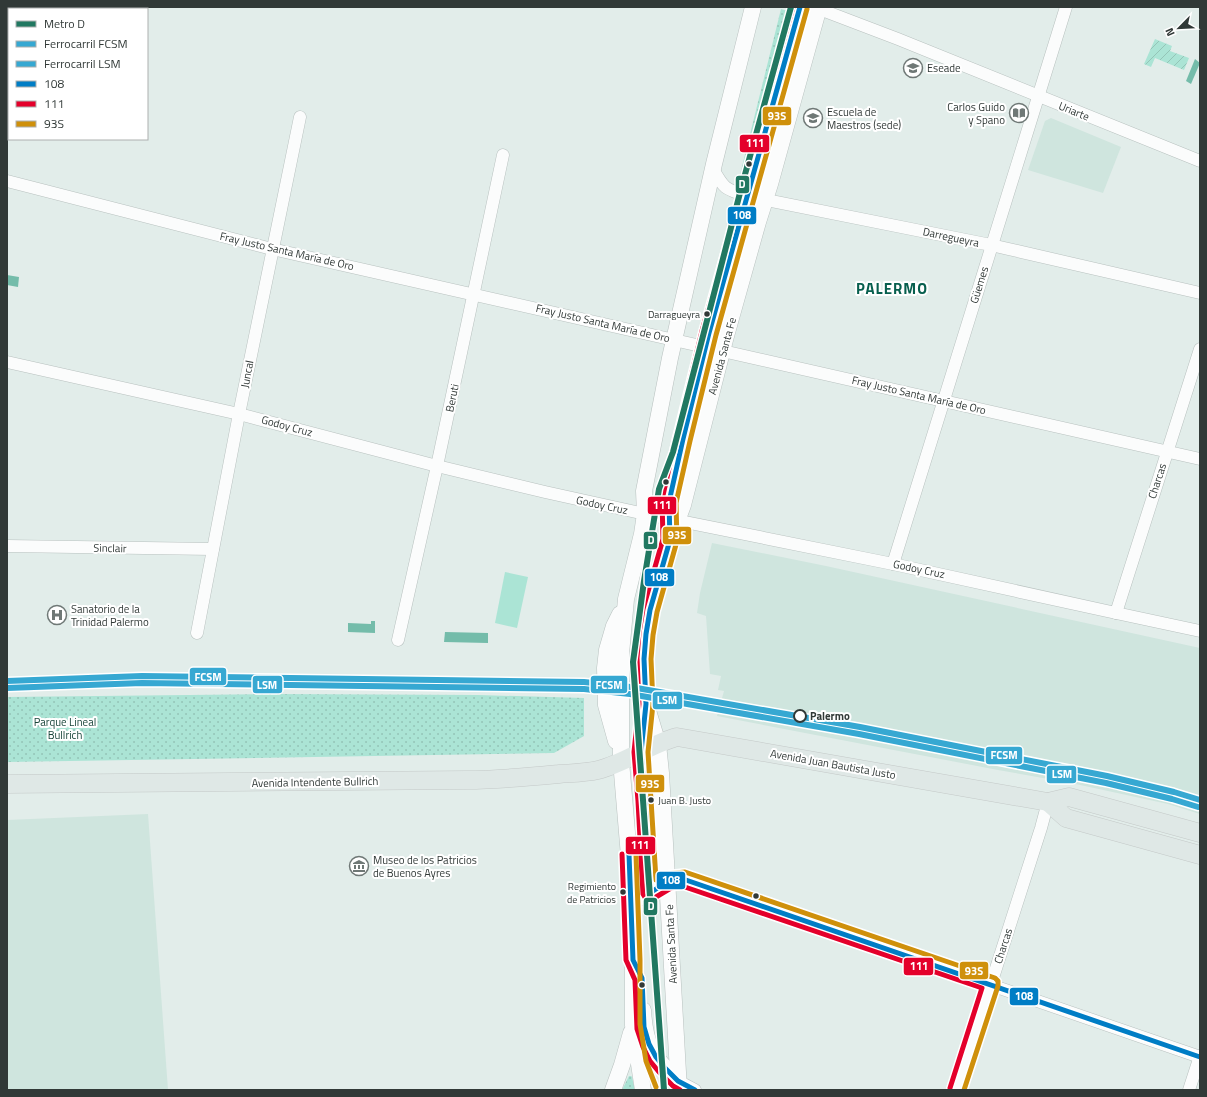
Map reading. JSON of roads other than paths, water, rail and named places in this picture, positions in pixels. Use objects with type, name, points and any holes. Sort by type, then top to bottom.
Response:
[{"type":"main road","points":[[643,1090],[633,1025],[633,960],[629,856],[621,761],[621,654],[626,599],[642,534],[645,514],[644,491],[674,339],[713,169],[753,7]]},
{"type":"main road","name":"Avenida Santa Fe","points":[[679,1086],[661,773],[658,744],[646,704],[644,659],[646,634],[652,603],[670,540],[683,505],[723,350],[766,199],[817,8]]},
{"type":"main road","name":"Avenida Juan Bautista Justo","points":[[621,761],[677,737],[1048,802],[1069,797],[1200,833]]},
{"type":"main road","name":"Avenida Intendente Bullrich","points":[[7,784],[477,780],[577,773],[598,770],[621,761]]},
{"type":"main road","points":[[1048,802],[1066,818],[1200,855]]},
{"type":"main road","points":[[633,960],[642,978],[644,1028],[649,1044],[656,1057],[679,1086]]},
{"type":"main road","points":[[613,1090],[622,1065],[633,1025]]},
{"type":"street","name":"Güemes","points":[[893,564],[1066,7]]},
{"type":"street","name":"Uriarte","points":[[817,8],[898,39],[1038,97],[1200,161]]},
{"type":"street","name":"Juncal","points":[[197,633],[239,414],[300,116]]},
{"type":"street","name":"Beruti","points":[[398,640],[437,466],[503,155]]},
{"type":"street","name":"Darregueyra","points":[[713,169],[722,184],[730,191],[747,196],[991,246],[1200,293]]},
{"type":"street","name":"Fray Justo Santa María de Oro","points":[[7,181],[272,249],[1200,459]]},
{"type":"street","name":"Charcas","points":[[1116,613],[1200,349]]},
{"type":"street","name":"Godoy Cruz","points":[[7,362],[239,414],[437,466],[545,492],[677,521],[893,564],[1200,631]]},
{"type":"street","name":"Sinclair","points":[[7,546],[213,549]]},
{"type":"street","name":"Charcas","points":[[957,1090],[1048,802]]},
{"type":"street","points":[[630,906],[668,881],[683,879],[1200,1057],[1189,1090]]},
{"type":"street","points":[[679,1086],[695,1090]]},
{"type":"metro line","name":"D","points":[[664,1090],[633,662],[659,489],[673,452],[741,189],[791,7]]},
{"type":"rail line","name":"FCSM","points":[[7,681],[142,676],[584,682],[631,687],[860,727],[1107,776],[1174,792],[1200,800]]},
{"type":"rail line","name":"LSM","points":[[7,688],[142,683],[584,689],[630,694],[859,734],[1106,783],[1198,807]]},
{"type":"place","name":"Eseade","points":[[913,68]]},
{"type":"place","name":"Carlos Guido y Spano","points":[[1019,113]]},
{"type":"place","name":"Escuela de Maestros (sede)","points":[[813,118]]},
{"type":"place","name":"Darragueyra","points":[[707,314]]},
{"type":"place","name":"Sanatorio de la Trinidad Palermo","points":[[57,615]]},
{"type":"place","name":"Palermo","points":[[800,716]]},
{"type":"place","name":"Juan B. Justo","points":[[651,800]]},
{"type":"place","name":"Museo de los Patricios de Buenos Ayres","points":[[359,866]]},
{"type":"place","name":"Regimiento de Patricios","points":[[623,892]]},
{"type":"district","name":"PALERMO","points":[[892,289]]},
{"type":"park label","name":"Parque Lineal Bullrich","points":[[65,728]]}]
